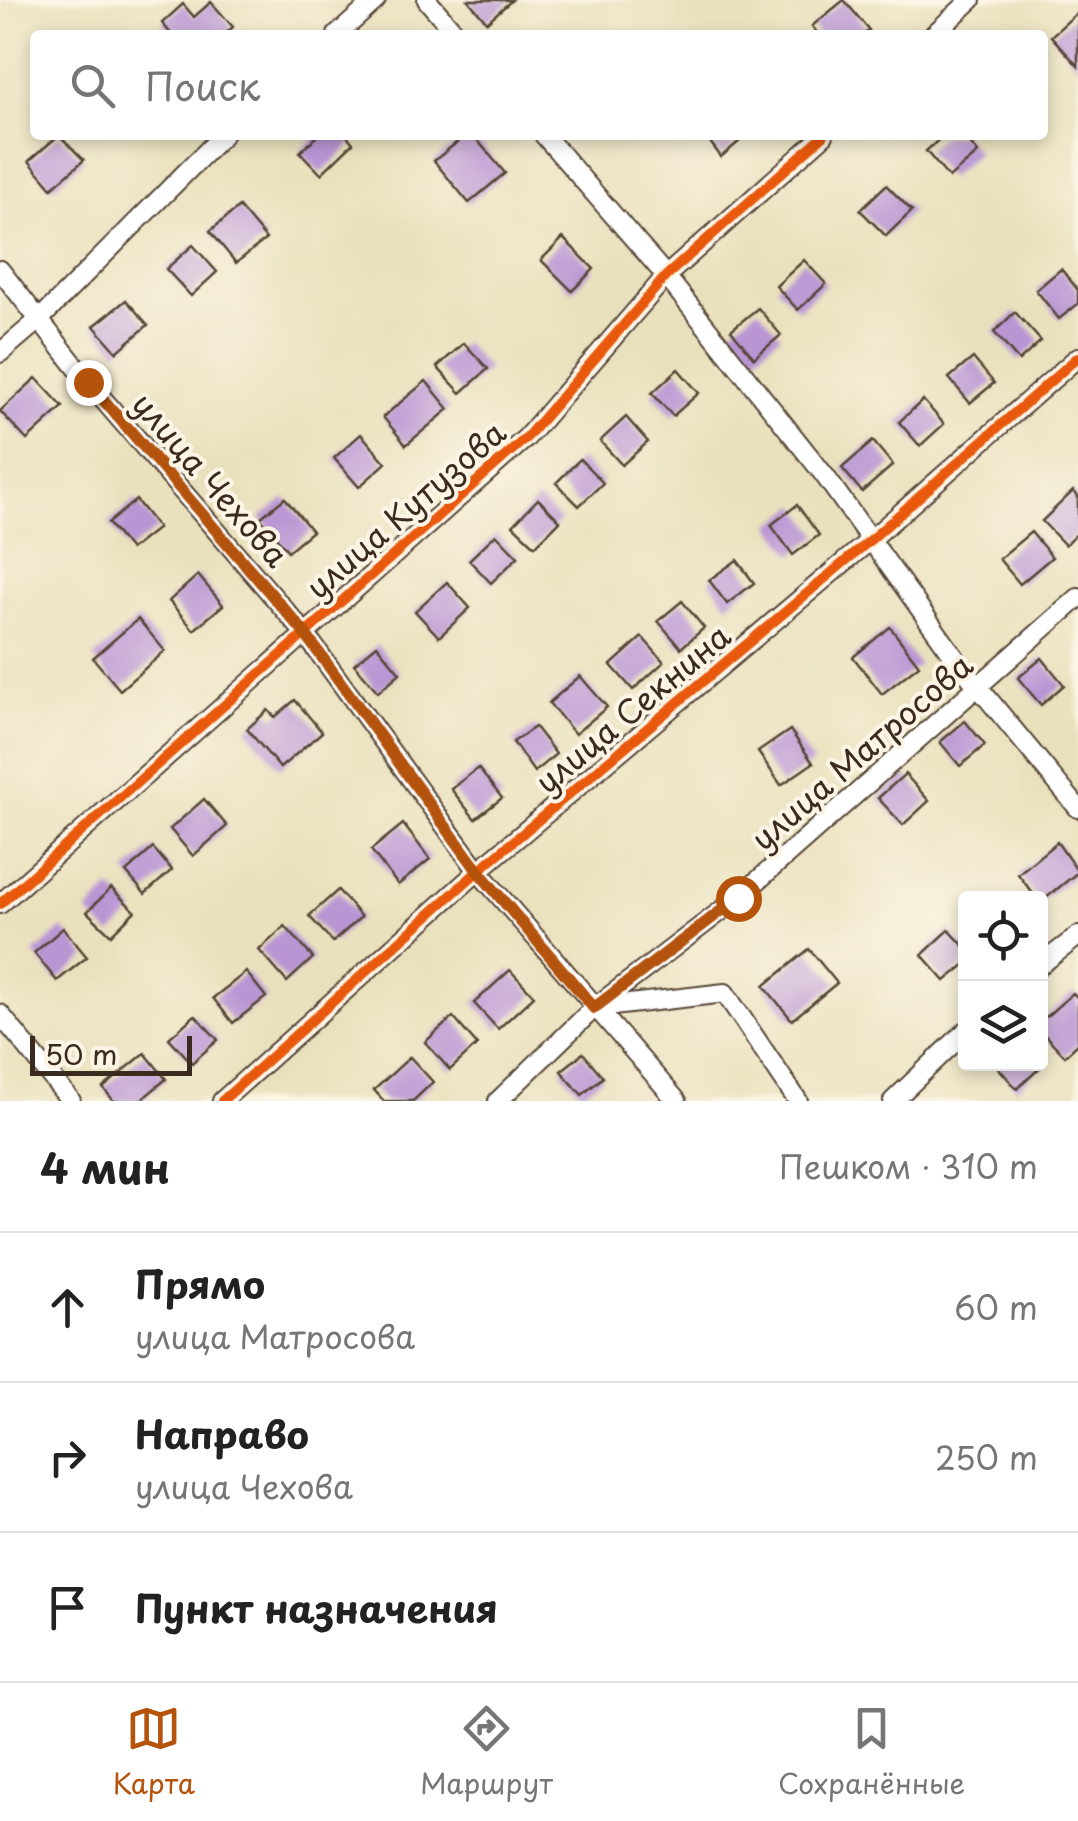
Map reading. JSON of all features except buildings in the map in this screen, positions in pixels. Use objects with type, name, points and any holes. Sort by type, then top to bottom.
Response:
[{"type":"street","points":[[343,30],[376,0]]},
{"type":"street","points":[[426,0],[453,30]]},
{"type":"street","points":[[938,30],[971,0]]},
{"type":"street","points":[[0,352],[41,318],[219,140]]},
{"type":"street","points":[[548,140],[666,276],[825,476],[868,542],[979,689],[1078,808]]},
{"type":"street","name":"улица Кутузова","points":[[0,904],[527,436],[666,276],[818,140]]},
{"type":"street","name":"улица Чехова","points":[[0,270],[88,382],[303,631],[478,871],[678,1101]]},
{"type":"street","name":"улица Секнина","points":[[222,1101],[478,871],[868,542],[1078,357]]},
{"type":"street","name":"улица Матросова","points":[[498,1101],[594,1008],[738,898],[1078,598]]},
{"type":"street","points":[[1048,959],[1078,936]]},
{"type":"street","points":[[594,1008],[725,993],[798,1101]]},
{"type":"street","points":[[0,1014],[70,1101]]},
{"type":"street","points":[[893,1101],[958,1039]]},
{"type":"cycle path","points":[[0,904],[527,437],[666,276],[818,140]]},
{"type":"cycle path","points":[[222,1101],[478,871],[868,542],[1078,357]]},
{"type":"route","points":[[88,382],[303,631],[478,871],[594,1008],[738,898]]}]
